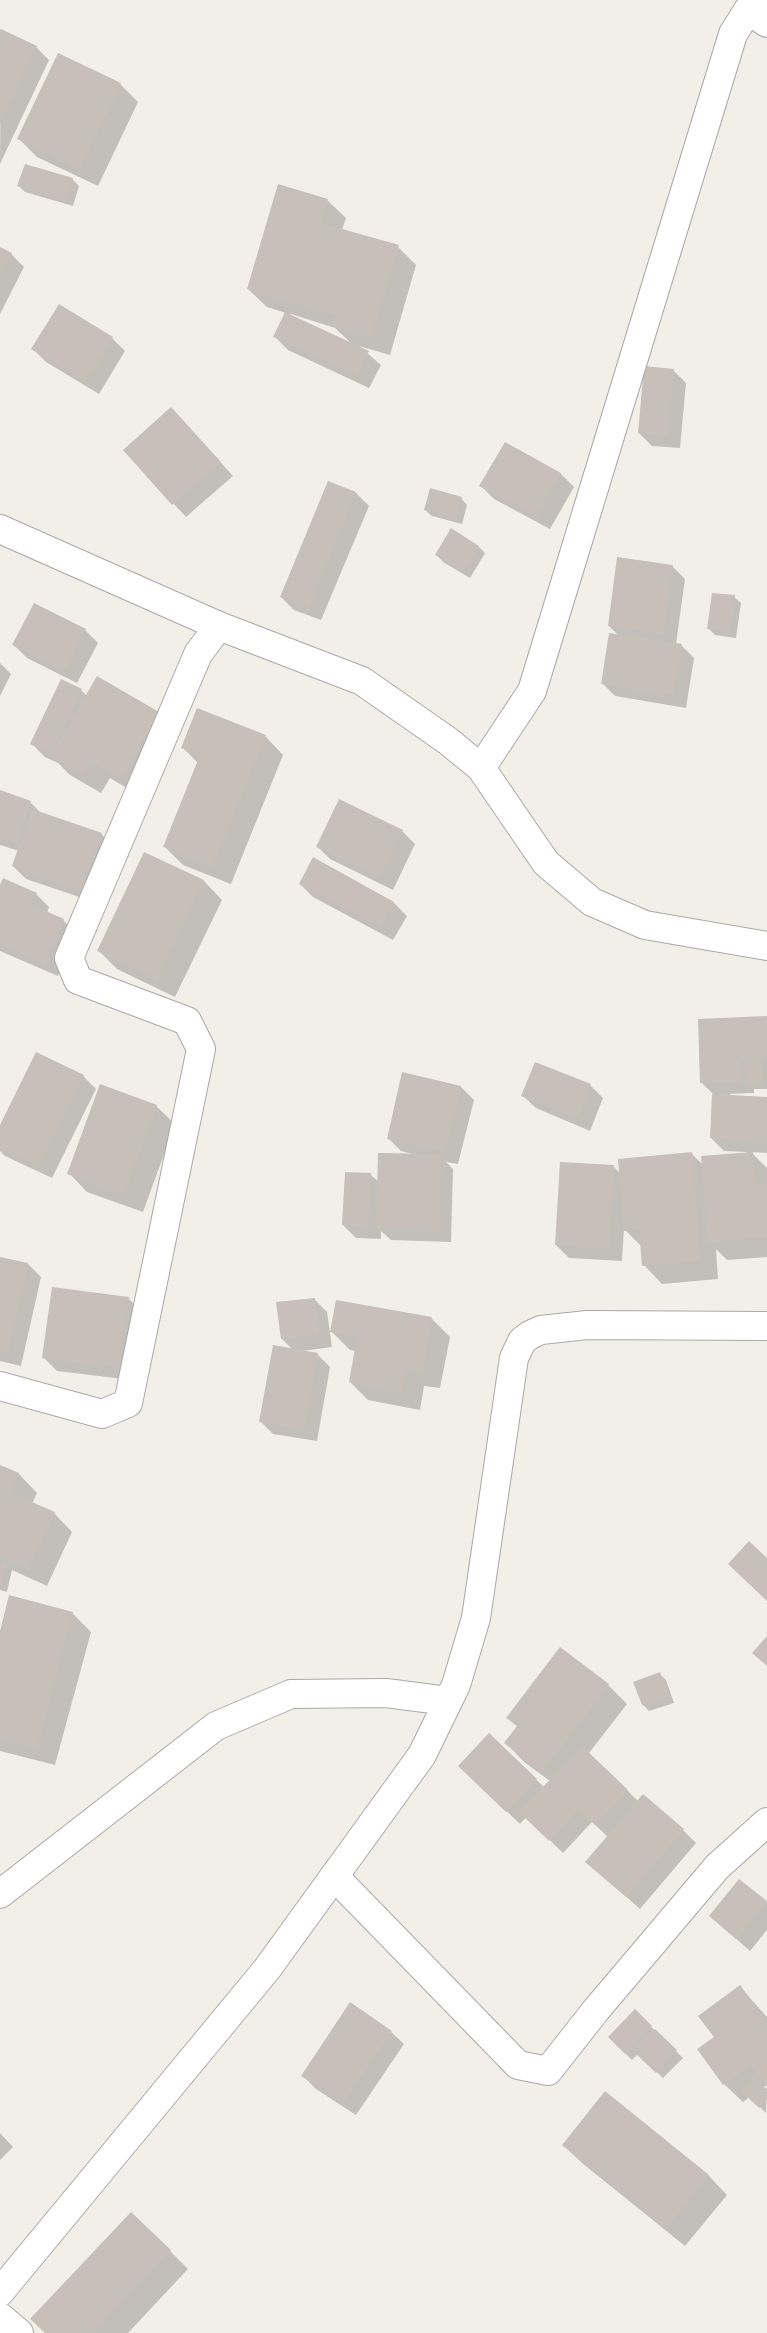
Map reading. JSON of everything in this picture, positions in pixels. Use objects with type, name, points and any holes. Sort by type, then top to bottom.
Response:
[{"type":"street","points":[[481,768],[532,691],[733,34],[758,11]]},
{"type":"street","points":[[0,529],[219,626],[362,681],[448,740],[481,768],[546,863],[592,902],[645,924],[767,946]]},
{"type":"street","points":[[0,1386],[102,1414],[128,1403],[201,1049],[187,1021],[78,980],[69,958],[198,654],[219,626]]},
{"type":"street","points":[[0,2292],[267,1969],[422,1755],[456,1685],[476,1618],[514,1358],[522,1341],[530,1334],[541,1330],[588,1325],[767,1326]]},
{"type":"street","points":[[0,1894],[216,1726],[291,1694],[386,1693],[448,1701]]},
{"type":"street","points":[[334,1876],[518,2065],[548,2070],[716,1867],[767,1822]]},
{"type":"street","points":[[0,2317],[19,2333]]},
{"type":"building","points":[[0,30],[37,46],[0,124]]},
{"type":"building","points":[[58,53],[121,83],[79,169],[17,139]]},
{"type":"building","points":[[25,164],[73,178],[67,201],[17,186]]},
{"type":"building","points":[[278,184],[328,199],[321,223],[399,245],[371,337],[332,326],[335,315],[247,289]]},
{"type":"building","points":[[0,247],[12,253],[0,276]]},
{"type":"building","points":[[59,304],[113,337],[85,382],[31,349]]},
{"type":"building","points":[[285,312],[369,351],[356,376],[273,337]]},
{"type":"building","points":[[644,366],[674,369],[668,436],[638,433]]},
{"type":"building","points":[[171,407],[221,462],[172,505],[123,450]]},
{"type":"building","points":[[505,442],[561,473],[536,517],[479,486]]},
{"type":"building","points":[[328,481],[356,492],[308,608],[280,597]]},
{"type":"building","points":[[430,488],[462,497],[455,519],[424,510]]},
{"type":"building","points":[[451,528],[479,546],[464,572],[435,555]]},
{"type":"building","points":[[617,557],[673,565],[663,634],[608,626]]},
{"type":"building","points":[[712,593],[735,595],[730,632],[707,629]]},
{"type":"building","points":[[34,603],[86,629],[64,671],[12,645]]},
{"type":"building","points":[[609,633],[682,644],[673,695],[601,684]]},
{"type":"building","points":[[97,676],[159,712],[121,778],[91,761],[82,775],[50,757]]},
{"type":"building","points":[[61,679],[82,689],[51,754],[30,744]]},
{"type":"building","points":[[197,708],[266,735],[212,867],[163,847],[200,755],[181,748]]},
{"type":"building","points":[[0,790],[31,801],[17,843],[0,837]]},
{"type":"building","points":[[339,799],[403,830],[380,877],[316,847]]},
{"type":"building","points":[[32,809],[102,833],[81,890],[12,866]]},
{"type":"building","points":[[144,852],[204,880],[157,979],[97,951]]},
{"type":"building","points":[[313,857],[394,902],[380,928],[299,884]]},
{"type":"building","points":[[3,878],[37,893],[32,905],[64,919],[45,964],[0,945],[0,885]]},
{"type":"building","points":[[767,1016],[767,1059],[741,1060],[742,1081],[700,1083],[698,1019]]},
{"type":"building","points":[[36,1052],[84,1075],[39,1166],[0,1148],[0,1125]]},
{"type":"building","points":[[762,1061],[763,1083],[746,1083],[744,1062]]},
{"type":"building","points":[[535,1062],[591,1084],[577,1118],[521,1096]]},
{"type":"building","points":[[402,1072],[461,1086],[445,1152],[387,1139]]},
{"type":"building","points":[[100,1084],[157,1105],[124,1194],[67,1174]]},
{"type":"building","points":[[712,1094],[767,1097],[767,1141],[710,1138]]},
{"type":"building","points":[[692,1152],[700,1261],[642,1266],[639,1229],[624,1231],[618,1159]]},
{"type":"building","points":[[753,1152],[756,1184],[767,1184],[767,1237],[708,1242],[701,1156]]},
{"type":"building","points":[[378,1153],[441,1154],[439,1229],[376,1228]]},
{"type":"building","points":[[560,1162],[614,1165],[609,1249],[555,1245]]},
{"type":"building","points":[[345,1172],[371,1173],[368,1227],[342,1225]]},
{"type":"building","points":[[0,1257],[28,1263],[8,1353],[0,1352]]},
{"type":"building","points":[[52,1287],[129,1297],[120,1367],[42,1358]]},
{"type":"building","points":[[315,1298],[319,1334],[281,1339],[276,1302]]},
{"type":"building","points":[[336,1300],[432,1317],[422,1371],[406,1368],[402,1392],[349,1382],[357,1337],[330,1332]]},
{"type":"building","points":[[273,1345],[318,1353],[304,1429],[259,1422]]},
{"type":"building","points":[[0,1465],[19,1473],[11,1493],[55,1512],[28,1569],[0,1556]]},
{"type":"building","points":[[749,1541],[767,1558],[767,1601],[728,1564]]},
{"type":"building","points":[[0,1561],[6,1563],[1,1586],[0,1586]]},
{"type":"building","points":[[9,1595],[73,1612],[37,1747],[0,1738],[0,1631]]},
{"type":"building","points":[[767,1636],[767,1666],[752,1653]]},
{"type":"building","points":[[560,1647],[609,1684],[542,1772],[504,1743],[517,1726],[506,1718]]},
{"type":"building","points":[[660,1672],[668,1696],[642,1705],[633,1682]]},
{"type":"building","points":[[489,1733],[537,1779],[506,1812],[458,1766]]},
{"type":"building","points":[[582,1746],[628,1790],[595,1825],[578,1810],[549,1841],[519,1812]]},
{"type":"building","points":[[643,1794],[684,1829],[626,1897],[585,1862]]},
{"type":"building","points":[[739,1879],[767,1901],[736,1939],[709,1916]]},
{"type":"building","points":[[740,1985],[767,2022],[767,2087],[751,2065],[723,2085],[697,2049],[714,2037],[698,2016]]},
{"type":"building","points":[[350,2002],[392,2031],[343,2103],[301,2076]]},
{"type":"building","points":[[635,2009],[652,2026],[625,2054],[608,2037]]},
{"type":"building","points":[[655,2029],[677,2050],[656,2073],[633,2051]]},
{"type":"building","points":[[754,2077],[767,2089],[767,2099],[759,2108],[741,2091]]},
{"type":"building","points":[[605,2091],[709,2175],[666,2229],[562,2145]]},
{"type":"building","points":[[131,2212],[171,2250],[92,2333],[45,2333],[30,2319]]}]
